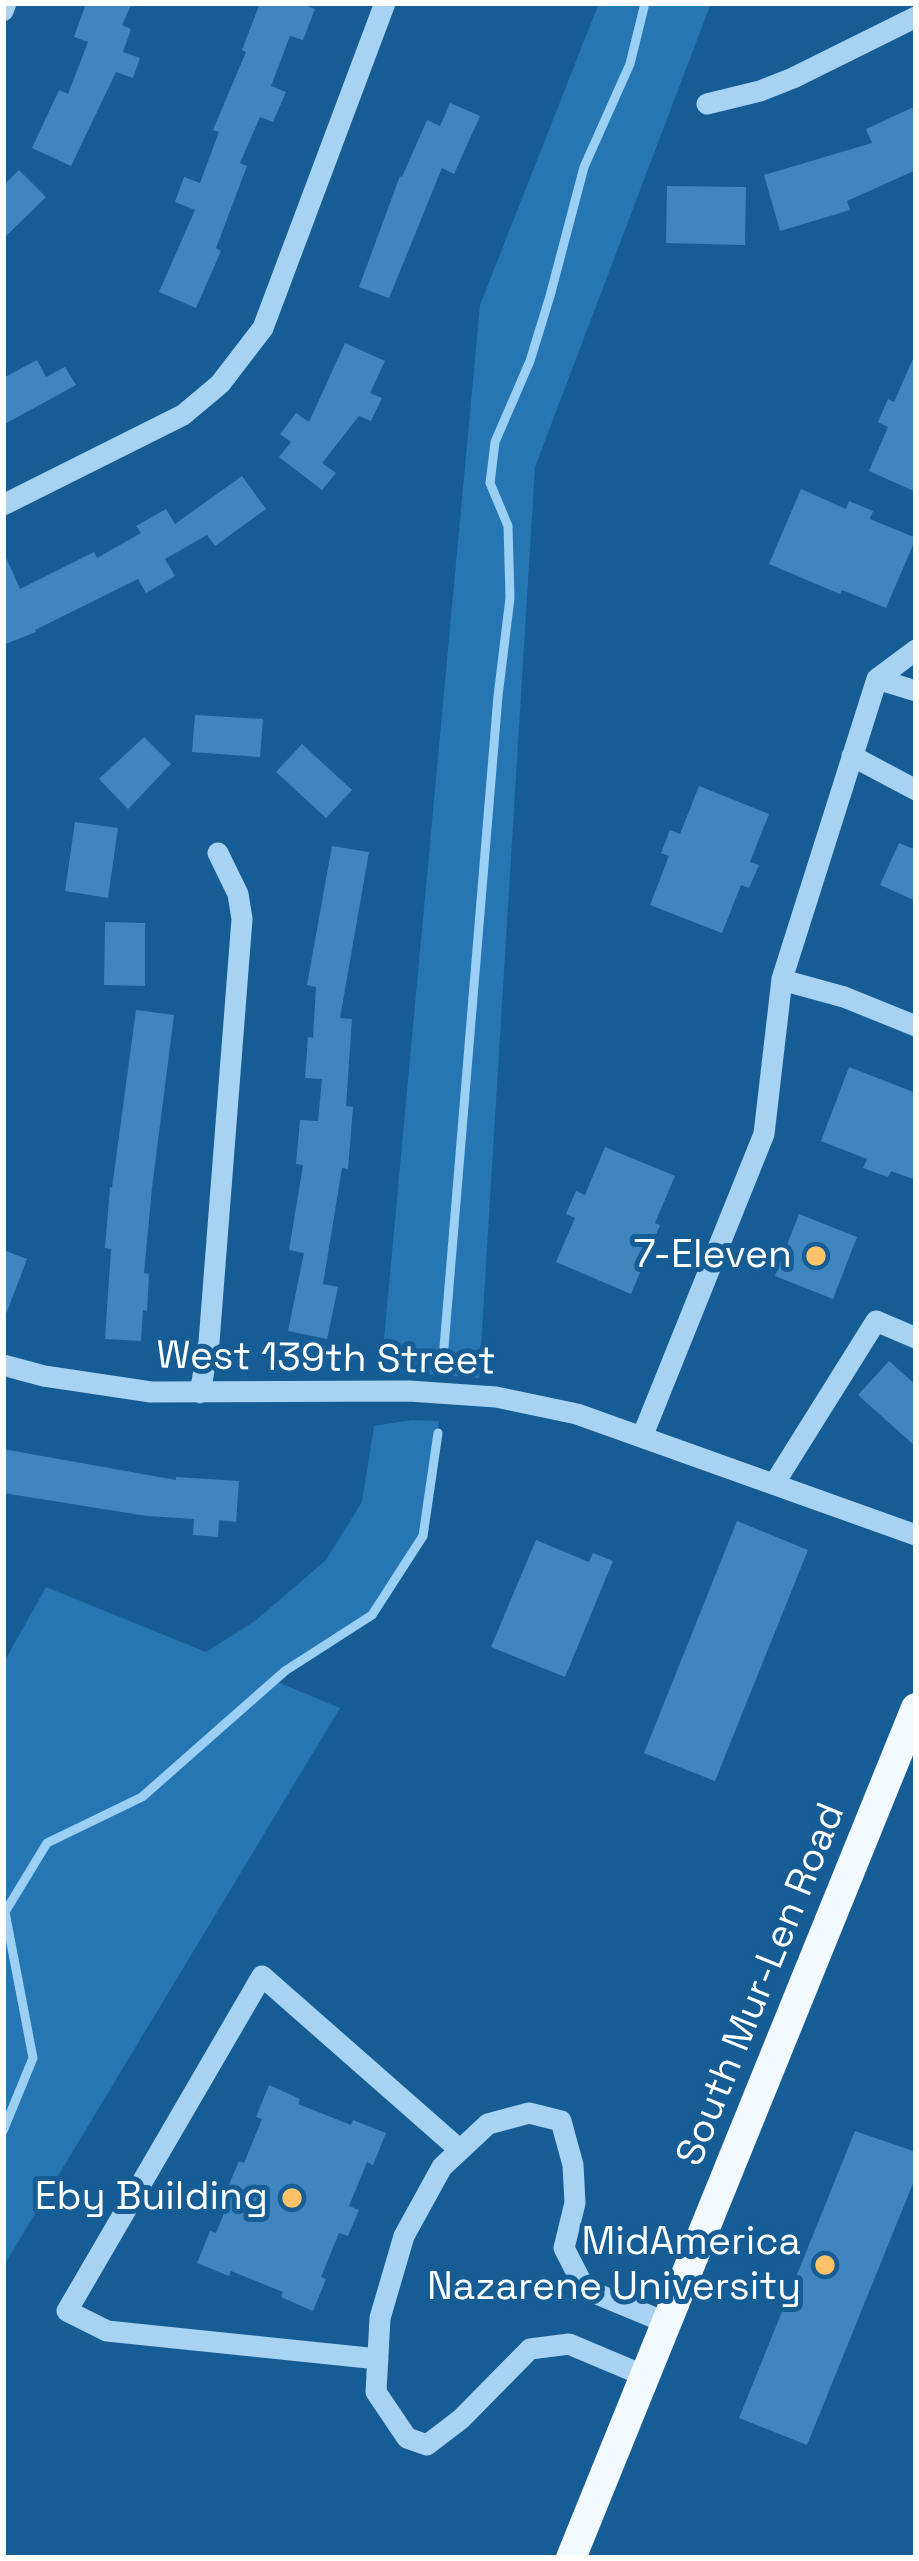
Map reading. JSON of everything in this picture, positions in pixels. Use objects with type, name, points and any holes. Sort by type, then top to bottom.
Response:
[{"type":"main road","name":"South Mur-Len Road","points":[[572,2558],[916,1708]]},
{"type":"street","points":[[3,505],[183,415],[220,383],[263,328],[385,3]]},
{"type":"street","points":[[707,104],[793,78],[916,17]]},
{"type":"street","points":[[642,1437],[764,1134],[782,980],[877,679],[916,650]]},
{"type":"street","points":[[877,679],[916,691]]},
{"type":"street","points":[[852,755],[916,790]]},
{"type":"street","points":[[200,1393],[241,956],[238,894],[218,853]]},
{"type":"street","points":[[782,980],[844,997],[916,1026]]},
{"type":"street","points":[[774,1484],[876,1322],[916,1338]]},
{"type":"street","name":"West 139th Street","points":[[3,1365],[116,1389],[200,1393],[409,1390],[496,1396],[578,1414],[916,1535]]},
{"type":"street","points":[[378,2359],[107,2331],[67,2311],[262,1976],[460,2150]]},
{"type":"street","points":[[645,2376],[569,2344],[530,2349],[461,2419],[427,2444],[407,2438],[376,2392],[380,2318],[404,2236],[442,2168],[488,2124],[529,2113],[561,2121],[573,2165],[575,2203],[564,2248],[584,2289],[667,2323]]},
{"type":"shaded area","points":[[599,3],[711,3],[535,467],[479,1378],[381,1371],[480,305]]},
{"type":"shaded area","points":[[439,1421],[423,1536],[372,1615],[275,1681],[340,1708],[3,2267],[3,1664],[46,1587],[206,1652],[255,1621],[326,1560],[362,1502],[374,1426]]},
{"type":"building","points":[[86,3],[132,3],[122,25],[131,29],[123,52],[140,58],[133,78],[116,72],[71,166],[32,148],[59,90],[68,94],[88,42],[74,37]]},
{"type":"building","points":[[260,3],[299,3],[315,9],[303,40],[290,36],[271,86],[286,92],[273,122],[260,117],[240,163],[247,166],[216,248],[221,251],[196,308],[159,292],[195,210],[175,202],[184,177],[200,183],[219,132],[213,130],[246,52],[242,50]]},
{"type":"building","points":[[450,103],[480,116],[454,174],[442,168],[389,298],[359,287],[400,176],[427,120],[440,126]]},
{"type":"building","points":[[916,106],[916,170],[847,201],[850,210],[780,231],[764,175],[872,143],[866,129]]},
{"type":"building","points":[[19,170],[46,197],[3,239],[3,186]]},
{"type":"building","points":[[667,186],[746,187],[745,245],[666,243]]},
{"type":"building","points":[[345,343],[385,361],[370,393],[382,398],[371,421],[359,416],[322,463],[336,473],[322,490],[279,457],[291,442],[280,434],[296,413],[309,422]]},
{"type":"building","points":[[916,352],[916,492],[869,471],[888,427],[878,422],[888,399],[894,402]]},
{"type":"building","points":[[37,360],[46,377],[65,367],[76,385],[3,425],[3,378]]},
{"type":"building","points":[[242,476],[266,509],[215,546],[207,535],[165,559],[175,576],[146,593],[138,579],[3,645],[3,551],[20,589],[94,552],[97,558],[141,533],[136,526],[166,509],[175,524]]},
{"type":"building","points":[[801,489],[846,509],[849,501],[873,511],[870,519],[916,538],[886,608],[769,564]]},
{"type":"building","points":[[195,715],[263,719],[260,757],[192,752]]},
{"type":"building","points":[[144,737],[171,764],[128,809],[99,779]]},
{"type":"building","points":[[302,744],[352,790],[326,818],[276,772]]},
{"type":"building","points":[[699,786],[769,814],[750,862],[759,865],[749,888],[741,885],[722,933],[650,905],[669,856],[661,853],[670,830],[680,834]]},
{"type":"building","points":[[75,822],[118,828],[108,898],[65,891]]},
{"type":"building","points":[[899,843],[916,850],[916,901],[880,885]]},
{"type":"building","points":[[332,846],[369,852],[340,1018],[352,1019],[346,1106],[353,1107],[348,1169],[342,1168],[323,1284],[338,1287],[327,1339],[288,1331],[304,1253],[289,1250],[303,1165],[296,1164],[300,1120],[318,1121],[322,1079],[305,1078],[316,987],[307,985]]},
{"type":"building","points":[[105,922],[145,923],[145,986],[104,985]]},
{"type":"building","points":[[136,1010],[174,1015],[152,1188],[144,1273],[149,1274],[147,1311],[143,1310],[141,1341],[105,1339],[110,1187]]},
{"type":"building","points":[[849,1067],[916,1093],[916,1180],[863,1168],[867,1159],[821,1141]]},
{"type":"building","points":[[605,1147],[675,1176],[631,1294],[556,1262],[575,1218],[566,1214],[576,1191],[585,1195]]},
{"type":"building","name":"7-Eleven","points":[[799,1214],[857,1237],[833,1299],[775,1276]]},
{"type":"building","points":[[3,1250],[27,1259],[5,1317],[3,1317]]},
{"type":"building","points":[[889,1361],[916,1385],[916,1447],[858,1395]]},
{"type":"building","points":[[3,1449],[176,1480],[239,1481],[236,1522],[219,1520],[218,1537],[193,1535],[194,1519],[3,1493]]},
{"type":"building","points":[[737,1521],[808,1550],[715,1781],[644,1753]]},
{"type":"building","points":[[536,1540],[589,1562],[593,1553],[613,1561],[565,1677],[491,1647]]},
{"type":"building","name":"Eby Building","points":[[269,2085],[300,2099],[298,2104],[386,2133],[373,2165],[367,2162],[349,2206],[359,2210],[348,2236],[339,2233],[313,2311],[281,2297],[283,2292],[197,2263],[234,2189],[228,2187],[262,2119],[256,2117]]},
{"type":"building","points":[[855,2131],[916,2152],[916,2176],[807,2445],[739,2418]]},
{"type":"waterway","points":[[444,1347],[510,598],[508,526],[490,483],[495,442],[530,361],[584,167],[630,64],[645,3]]},
{"type":"waterway","points":[[3,2131],[33,2058],[5,1912],[47,1843],[142,1797],[285,1671],[372,1615],[423,1536],[438,1433]]},
{"type":"place","name":"7-Eleven","points":[[816,1256]]},
{"type":"place","name":"Eby Building","points":[[292,2198]]},
{"type":"place","name":"MidAmerica Nazarene University","points":[[825,2265]]}]
